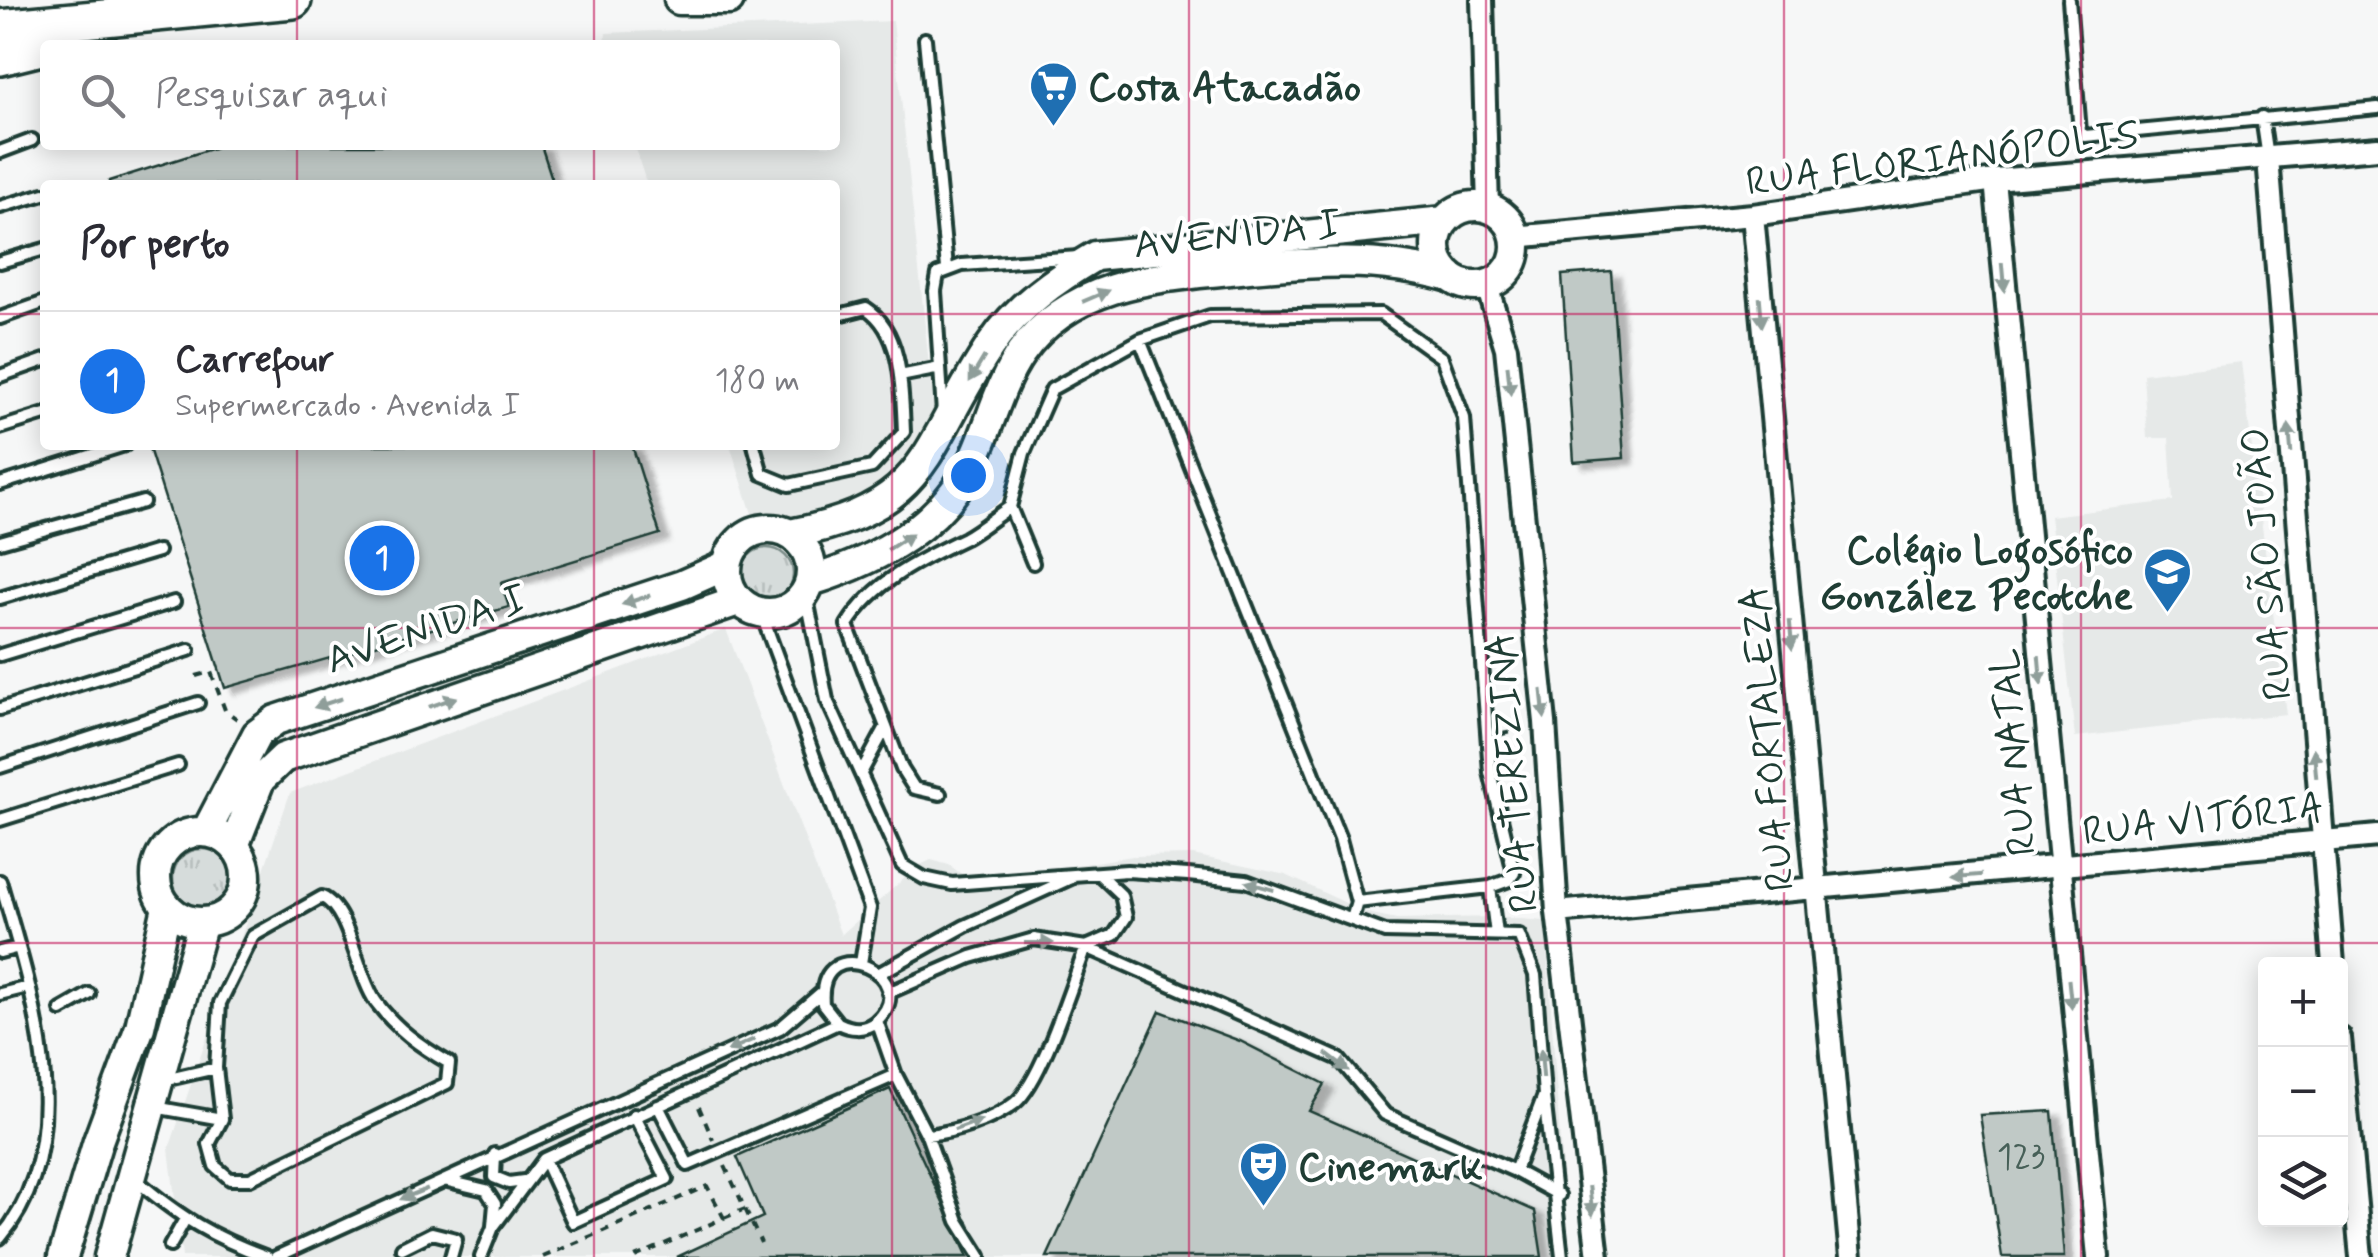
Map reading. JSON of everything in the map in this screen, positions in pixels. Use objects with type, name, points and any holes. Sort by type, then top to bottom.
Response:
[{"type":"highway","points":[[0,28],[293,0]]},
{"type":"highway","points":[[72,40],[194,10]]},
{"type":"highway","points":[[0,58],[40,48]]},
{"type":"street","points":[[679,0],[729,0]]},
{"type":"street","points":[[1482,0],[1488,208]]},
{"type":"street","name":"RUA FLORIANÓPOLIS","points":[[1514,237],[1754,215],[1994,180],[2378,148]]},
{"type":"street","name":"RUA SÃO JOÃO","points":[[2268,158],[2333,957]]},
{"type":"street","name":"RUA NATAL","points":[[1994,180],[2057,868],[2098,1257]]},
{"type":"street","points":[[1461,208],[1488,208],[1504,219],[1514,237],[1510,267],[1488,286],[1450,278],[1442,268],[1435,244],[1445,220],[1461,208]]},
{"type":"street","name":"RUA FORTALEZA","points":[[1754,215],[1851,1257]]},
{"type":"street","name":"AVENIDA I","points":[[790,534],[832,526],[866,512],[926,465],[993,342],[1058,277],[1094,256],[1445,220]]},
{"type":"street","name":"AVENIDA I","points":[[808,587],[867,561],[922,529],[952,495],[974,459],[1002,387],[1022,352],[1050,321],[1084,300],[1146,278],[1331,260],[1411,266],[1450,278]]},
{"type":"street","name":"RUA TEREZINA","points":[[1488,286],[1506,348],[1545,722],[1557,912],[1598,1257]]},
{"type":"street","points":[[763,529],[790,534],[808,554],[808,587],[786,611],[749,607],[727,578],[727,565],[739,541],[750,534],[763,529]]},
{"type":"street","name":"AVENIDA I","points":[[257,734],[276,720],[727,565]]},
{"type":"street","name":"AVENIDA I","points":[[234,846],[260,780],[283,758],[749,607]]},
{"type":"street","points":[[206,832],[257,734]]},
{"type":"street","points":[[206,832],[234,846],[246,871],[242,899],[221,918],[203,922],[180,917],[167,907],[156,879],[165,850],[176,839],[206,832]]},
{"type":"street","name":"RUA VITÓRIA","points":[[1557,912],[2378,836]]},
{"type":"street","points":[[63,1257],[98,1141],[140,1027],[167,907]]},
{"type":"street","points":[[108,1257],[203,922]]},
{"type":"street","points":[[2341,1047],[2362,1257]]},
{"type":"lane","points":[[2069,0],[2082,135],[2378,108]]},
{"type":"lane","points":[[924,38],[947,268]]},
{"type":"lane","points":[[2262,117],[2268,158]]},
{"type":"lane","points":[[0,152],[32,140]]},
{"type":"lane","points":[[0,207],[40,195]]},
{"type":"lane","points":[[0,262],[40,250]]},
{"type":"lane","points":[[944,429],[935,291],[938,274],[947,268],[1094,256]]},
{"type":"lane","points":[[0,318],[40,304]]},
{"type":"lane","points":[[755,450],[762,474],[789,484],[872,466],[904,432],[900,376],[882,318],[866,308],[840,315]]},
{"type":"lane","points":[[1033,562],[1010,507],[1024,453],[1052,389],[1140,340],[1210,316],[1382,314],[1442,358],[1464,418],[1490,772],[1514,873],[1510,880],[1490,887],[1357,902]]},
{"type":"lane","points":[[1140,340],[1340,839],[1357,902],[1352,919]]},
{"type":"lane","points":[[0,376],[40,362]]},
{"type":"lane","points":[[900,376],[940,368]]},
{"type":"lane","points":[[0,428],[40,416]]},
{"type":"lane","points":[[0,484],[113,450]]},
{"type":"lane","points":[[0,542],[143,502]]},
{"type":"lane","points":[[940,794],[914,788],[902,770],[847,625],[862,599],[923,556],[968,536],[1010,507]]},
{"type":"lane","points":[[0,598],[158,550]]},
{"type":"lane","points":[[808,587],[827,700],[902,865],[924,878],[952,884],[1127,871],[1246,881],[1386,932],[1519,935],[1532,961],[1544,1095],[1559,1195],[1562,1257]]},
{"type":"lane","points":[[0,655],[174,602]]},
{"type":"lane","points":[[749,607],[870,908],[861,963]]},
{"type":"lane","points":[[0,709],[188,650]]},
{"type":"lane","points":[[0,767],[198,703]]},
{"type":"lane","points":[[860,772],[886,727]]},
{"type":"lane","points":[[0,820],[178,765]]},
{"type":"lane","points":[[927,1134],[956,1130],[1016,1102],[1034,1080],[1086,947],[1114,935],[1126,917],[1121,895],[1098,874]]},
{"type":"lane","points":[[880,973],[965,926],[1076,876]]},
{"type":"lane","points":[[0,881],[46,1059],[38,1171],[12,1224],[0,1238]]},
{"type":"lane","points":[[1490,887],[1496,934]]},
{"type":"lane","points":[[322,897],[338,911],[374,999],[411,1041],[448,1064],[451,1073],[447,1082],[250,1179],[230,1179],[215,1166],[209,1144],[222,1119],[216,1068],[220,1002],[253,936],[322,897]]},
{"type":"lane","points":[[888,993],[970,957],[1034,939],[1086,947],[1339,1059],[1385,1114],[1515,1170],[1559,1195]]},
{"type":"lane","points":[[0,952],[19,947]]},
{"type":"lane","points":[[276,1257],[290,1256],[494,1154],[780,1028],[822,992],[832,972],[841,965],[861,963],[880,973],[888,993],[886,1008],[877,1020],[858,1028],[838,1024],[544,1158],[493,1227],[482,1257]]},
{"type":"lane","points":[[0,994],[28,987]]},
{"type":"lane","points":[[822,992],[824,1004],[838,1024]]},
{"type":"lane","points":[[62,1010],[89,994]]},
{"type":"lane","points":[[877,1020],[896,1075],[927,1134],[958,1221],[980,1256]]},
{"type":"lane","points":[[156,1093],[216,1068]]},
{"type":"lane","points":[[658,1106],[688,1165],[896,1075]]},
{"type":"lane","points":[[156,1093],[222,1119]]},
{"type":"lane","points":[[1515,1170],[1544,1095]]},
{"type":"lane","points":[[544,1158],[574,1222],[666,1179],[634,1114]]},
{"type":"lane","points":[[494,1154],[494,1177],[509,1183],[524,1181]]},
{"type":"lane","points":[[131,1176],[184,1221],[215,1239],[268,1257]]},
{"type":"lane","points":[[446,1181],[486,1190],[495,1204],[493,1227]]},
{"type":"lane","points":[[170,1246],[184,1221]]},
{"type":"lane","points":[[402,1248],[432,1233],[456,1239],[451,1257]]},
{"type":"path","points":[[196,676],[210,672],[226,710],[257,734]]},
{"type":"path","points":[[1521,730],[1520,722],[1527,722]]},
{"type":"path","points":[[543,1257],[708,1186],[724,1218]]},
{"type":"path","points":[[635,1257],[745,1210]]},
{"type":"shaded area","points":[[893,21],[937,441],[932,462],[825,524],[754,520],[732,450],[840,450],[840,180],[645,180],[636,150],[840,150],[840,40],[605,40],[606,33]]},
{"type":"shaded area","name":"Colégio Logosófico González Pecotche","points":[[2241,362],[2286,714],[2075,737],[2050,516],[2173,501],[2169,438],[2147,438],[2143,374]]},
{"type":"shaded area","points":[[726,629],[841,935],[918,866],[931,860],[949,865],[963,875],[990,879],[1133,856],[1193,855],[1286,875],[1367,913],[1397,919],[1495,917],[1545,921],[1568,1257],[182,1257],[169,1149],[290,793]]},
{"type":"green space","points":[[767,548],[785,556],[793,574],[785,592],[767,600],[749,592],[741,574],[749,556]]},
{"type":"green space","points":[[202,849],[222,858],[231,878],[222,898],[202,907],[182,898],[173,878],[182,858]]},
{"type":"building","points":[[207,150],[543,150],[552,180],[112,180]]},
{"type":"building","points":[[1611,271],[1624,458],[1574,462],[1562,275]]},
{"type":"building","points":[[150,450],[634,450],[660,534],[501,583],[509,607],[225,688]]},
{"type":"building","points":[[1160,1011],[1240,1041],[1325,1084],[1309,1111],[1535,1211],[1542,1257],[1047,1257]]},
{"type":"building","points":[[890,1089],[968,1257],[677,1257],[763,1217],[737,1157]]},
{"type":"building","points":[[2052,1111],[2064,1257],[2002,1257],[1980,1115]]},
{"type":"place","name":"Costa Atacadão","points":[[1053,128]]},
{"type":"place","name":"Carrefour","points":[[382,558]]},
{"type":"place","name":"Colégio Logosófico González Pecotche","points":[[2168,614]]},
{"type":"place","name":"Cinemark","points":[[1263,1208]]}]
